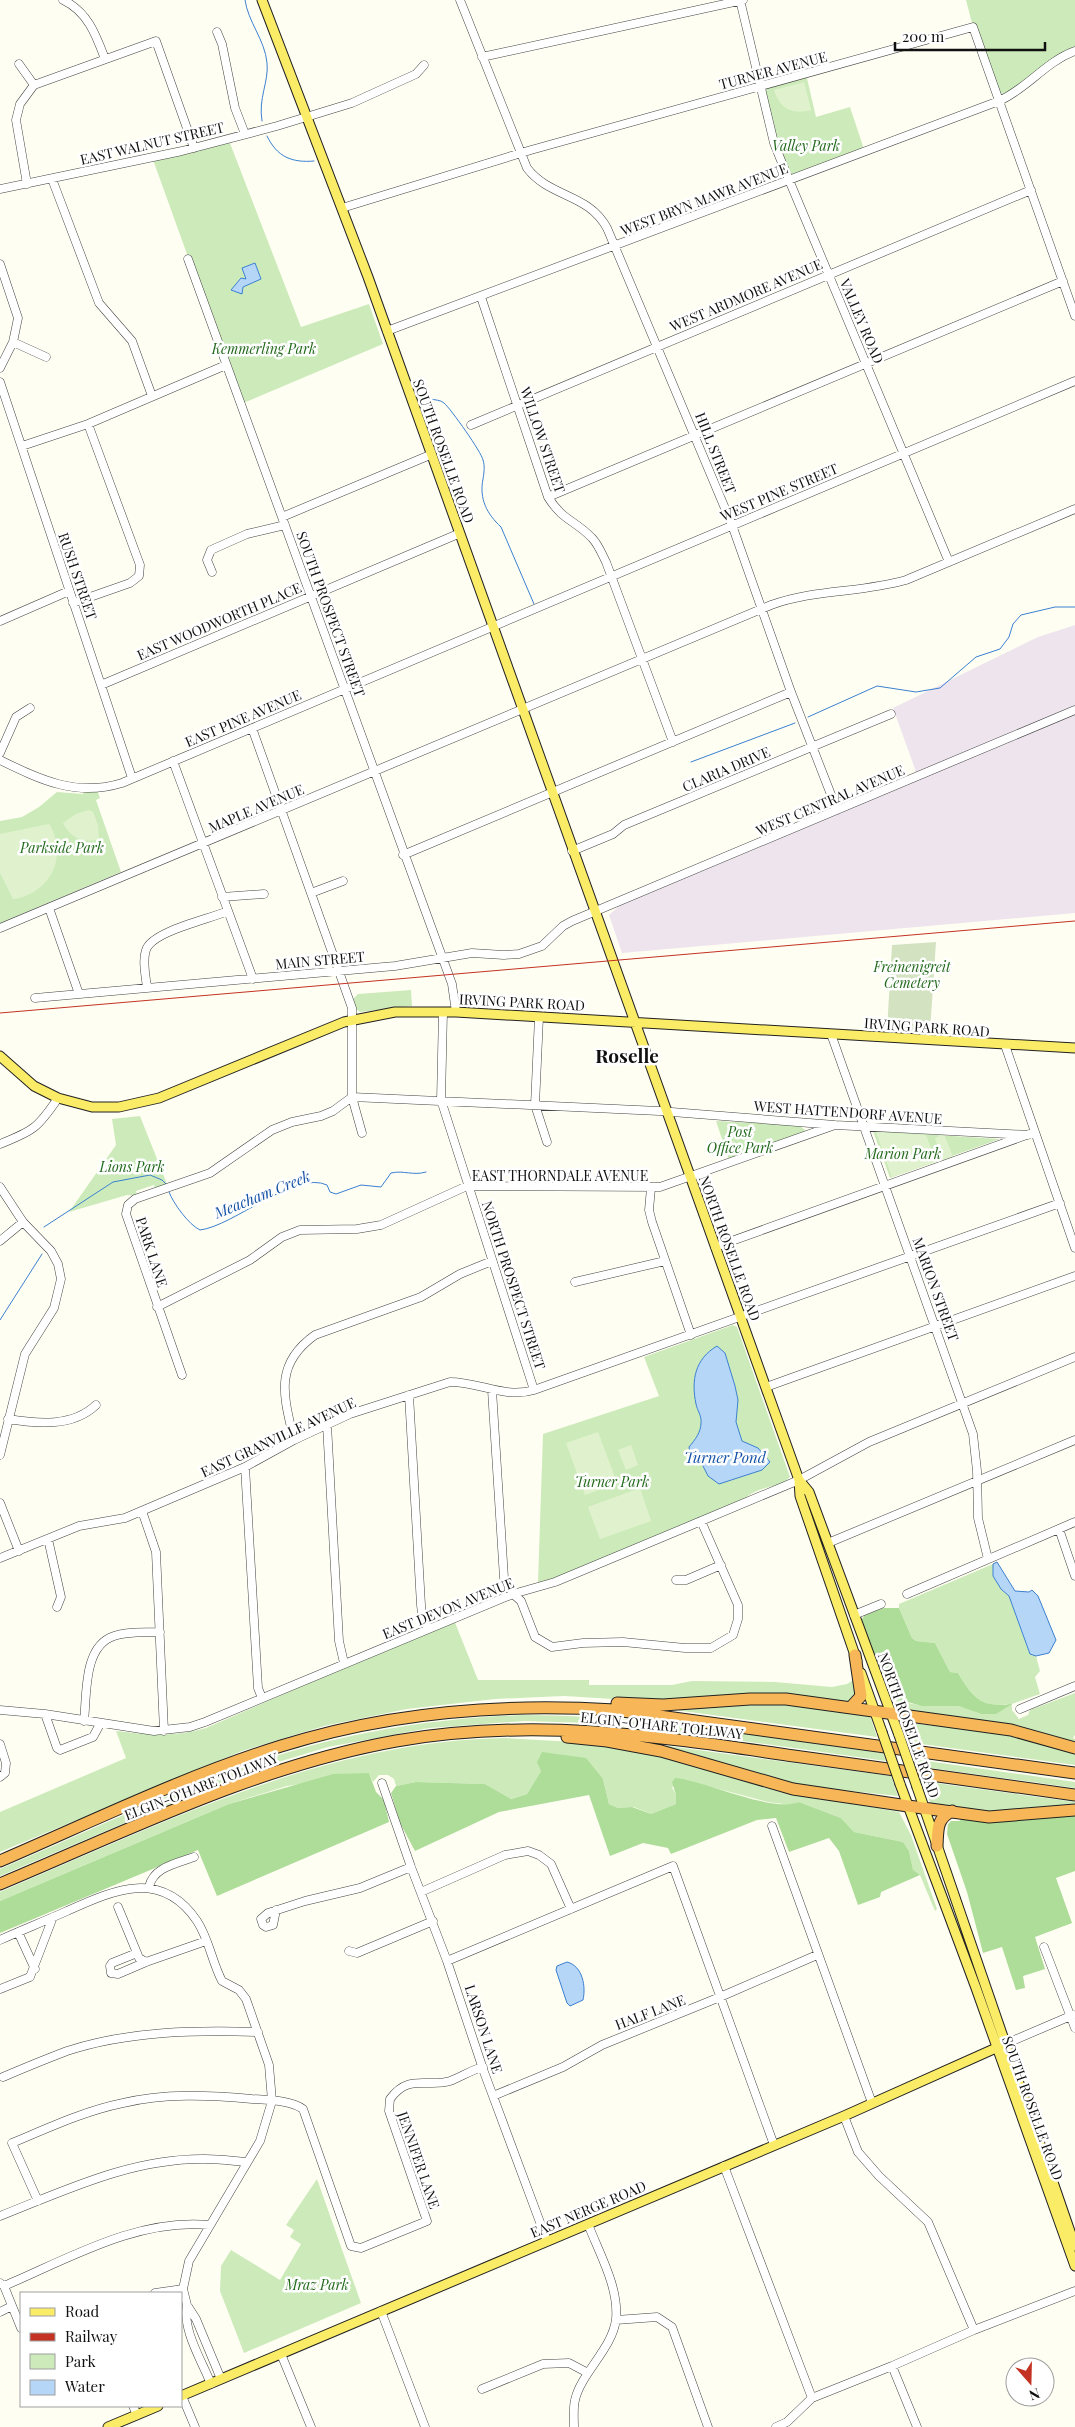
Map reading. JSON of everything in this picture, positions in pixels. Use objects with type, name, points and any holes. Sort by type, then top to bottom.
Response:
[{"type":"highway","points":[[851,1707],[859,1701],[861,1696],[855,1655]]},
{"type":"highway","points":[[545,1707],[564,1702],[663,1705],[769,1698],[851,1707],[1011,1730],[1075,1748]]},
{"type":"highway","name":"ELGIN-O'HARE TOLLWAY","points":[[0,1860],[250,1757],[313,1737],[368,1724],[437,1713],[545,1707],[615,1710],[664,1715],[1075,1773]]},
{"type":"highway","points":[[524,1729],[548,1735],[633,1745],[692,1759],[793,1789],[908,1806],[1006,1817],[1075,1810]]},
{"type":"highway","name":"ELGIN-O'HARE TOLLWAY","points":[[0,1884],[228,1789],[300,1764],[405,1740],[465,1732],[524,1729],[586,1730],[636,1734],[1075,1795]]},
{"type":"highway","points":[[937,1846],[938,1823],[944,1815],[952,1812]]},
{"type":"main road","name":"SOUTH ROSELLE ROAD","points":[[262,0],[391,330],[430,454],[595,914]]},
{"type":"main road","name":"NORTH ROSELLE ROAD","points":[[595,914],[799,1480],[800,1496],[900,1784],[980,1986]]},
{"type":"main road","name":"IRVING PARK ROAD","points":[[0,1056],[34,1086],[58,1098],[97,1108],[144,1103],[353,1019],[395,1012],[456,1012],[1075,1048]]},
{"type":"main road","name":"NORTH ROSELLE ROAD","points":[[799,1480],[809,1492],[899,1735],[925,1808],[980,1986]]},
{"type":"main road","name":"SOUTH ROSELLE ROAD","points":[[980,1986],[1075,2266]]},
{"type":"main road","name":"SOUTH ROSELLE ROAD","points":[[1001,2046],[1075,2246]]},
{"type":"main road","name":"EAST NERGE ROAD","points":[[182,2396],[844,2116],[1001,2046]]},
{"type":"main road","points":[[108,2427],[156,2407]]},
{"type":"street","points":[[63,0],[85,18],[96,35],[105,59]]},
{"type":"street","name":"HILL STREET","points":[[460,0],[527,168],[542,183],[555,192],[579,199],[596,212],[604,222],[696,435],[732,525],[811,747],[837,810]]},
{"type":"street","points":[[482,57],[741,0]]},
{"type":"street","name":"VALLEY ROAD","points":[[741,0],[774,143],[949,562]]},
{"type":"street","name":"TURNER AVENUE","points":[[519,150],[580,136],[973,28],[999,101]]},
{"type":"street","points":[[217,32],[222,44],[235,108],[245,134]]},
{"type":"street","points":[[27,184],[16,120],[20,104],[34,85],[156,41],[194,148]]},
{"type":"street","name":"WEST BRYN MAWR AVENUE","points":[[391,330],[999,101],[1019,91],[1046,66],[1075,51]]},
{"type":"street","points":[[19,64],[34,85]]},
{"type":"street","name":"EAST WALNUT STREET","points":[[0,189],[194,148],[308,117],[352,103],[416,74],[424,66]]},
{"type":"street","points":[[999,101],[1075,316]]},
{"type":"street","points":[[342,208],[506,158],[519,150]]},
{"type":"street","points":[[52,179],[98,303],[132,340],[152,396]]},
{"type":"street","name":"WEST ARDMORE AVENUE","points":[[472,425],[518,404],[1031,190]]},
{"type":"street","name":"SOUTH PROSPECT STREET","points":[[188,259],[346,688],[373,772],[449,978],[456,1012]]},
{"type":"street","points":[[0,264],[18,313],[13,342],[0,366]]},
{"type":"street","points":[[548,497],[1063,281]]},
{"type":"street","name":"WILLOW STREET","points":[[481,297],[548,497],[560,514],[586,532],[595,542],[611,576],[644,658],[673,742]]},
{"type":"street","points":[[13,342],[46,357]]},
{"type":"street","points":[[22,446],[88,424],[226,365]]},
{"type":"street","name":"WEST PINE STREET","points":[[492,626],[1075,381]]},
{"type":"street","name":"RUSH STREET","points":[[0,382],[132,778]]},
{"type":"street","points":[[73,603],[130,583],[139,576],[140,565],[88,424]]},
{"type":"street","points":[[282,517],[430,454]]},
{"type":"street","points":[[949,562],[1075,509]]},
{"type":"street","points":[[212,572],[207,560],[211,550],[246,534],[285,525]]},
{"type":"street","name":"EAST WOODWORTH PLACE","points":[[101,685],[458,534]]},
{"type":"street","name":"MAPLE AVENUE","points":[[0,928],[762,608],[784,600],[884,586],[949,562]]},
{"type":"street","points":[[0,621],[69,591]]},
{"type":"street","name":"EAST PINE AVENUE","points":[[0,760],[39,779],[71,789],[99,789],[122,783],[492,626]]},
{"type":"street","points":[[403,855],[791,692]]},
{"type":"street","points":[[0,753],[17,715],[30,708]]},
{"type":"street","name":"WEST CENTRAL AVENUE","points":[[595,914],[1075,710]]},
{"type":"street","name":"CLARIA DRIVE","points":[[572,851],[613,834],[624,825],[891,714]]},
{"type":"street","points":[[252,728],[339,970],[353,1019],[352,1097],[362,1133]]},
{"type":"street","points":[[173,761],[253,979]]},
{"type":"street","points":[[311,893],[343,881]]},
{"type":"street","points":[[222,896],[264,894]]},
{"type":"street","points":[[49,908],[79,994]]},
{"type":"street","points":[[147,988],[145,953],[150,942],[198,921],[211,919],[228,911]]},
{"type":"street","name":"MAIN STREET","points":[[35,998],[395,966],[472,953],[504,956],[532,951],[542,946],[563,926],[595,914]]},
{"type":"street","name":"NORTH PROSPECT STREET","points":[[443,1012],[441,1100],[467,1186],[487,1238],[492,1261],[534,1390]]},
{"type":"street","points":[[539,1017],[535,1105],[547,1142]]},
{"type":"street","name":"MARION STREET","points":[[831,1034],[936,1326],[975,1442],[978,1518],[988,1559]]},
{"type":"street","points":[[1005,1045],[1032,1134],[1060,1202],[1075,1248]]},
{"type":"street","name":"WEST HATTENDORF AVENUE","points":[[352,1097],[666,1112],[835,1126],[1032,1134]]},
{"type":"street","name":"PARK LANE","points":[[182,1375],[126,1214],[128,1205],[135,1199],[210,1173],[272,1130],[292,1122],[321,1116],[333,1111],[352,1097]]},
{"type":"street","points":[[0,1144],[38,1126],[58,1098]]},
{"type":"street","name":"EAST THORNDALE AVENUE","points":[[157,1307],[250,1260],[294,1232],[307,1229],[357,1230],[381,1225],[467,1186],[651,1188],[690,1177],[835,1126]]},
{"type":"street","points":[[715,1247],[1032,1134]]},
{"type":"street","points":[[0,1187],[22,1222],[52,1251],[58,1264],[60,1284],[54,1308],[25,1354],[0,1455]]},
{"type":"street","points":[[651,1188],[650,1216],[691,1335]]},
{"type":"street","name":"EAST GRANVILLE AVENUE","points":[[0,1558],[80,1526],[112,1522],[142,1511],[245,1467],[294,1440],[350,1414],[450,1382],[516,1394],[534,1390],[1060,1202]]},
{"type":"street","points":[[0,1241],[22,1222]]},
{"type":"street","points":[[294,1440],[285,1401],[284,1379],[288,1365],[304,1343],[315,1335],[420,1297],[460,1274],[492,1261]]},
{"type":"street","points":[[575,1282],[666,1261]]},
{"type":"street","points":[[766,1387],[1075,1276]]},
{"type":"street","name":"EAST DEVON AVENUE","points":[[0,1710],[45,1714],[100,1724],[164,1731],[206,1722],[512,1594],[555,1582],[799,1480],[869,1442],[1075,1356]]},
{"type":"street","points":[[492,1390],[502,1569],[512,1594],[521,1601],[535,1637],[552,1646],[583,1642],[623,1642],[711,1648],[733,1634],[738,1619],[738,1605],[701,1521]]},
{"type":"street","points":[[409,1395],[421,1605],[422,1614],[428,1629]]},
{"type":"street","points":[[8,1419],[40,1423],[62,1421],[83,1415],[96,1405]]},
{"type":"street","points":[[327,1425],[339,1641],[344,1664]]},
{"type":"street","points":[[828,1543],[1075,1440]]},
{"type":"street","points":[[245,1467],[258,1688],[262,1698]]},
{"type":"street","points":[[0,1503],[19,1550]]},
{"type":"street","points":[[142,1511],[156,1552],[164,1731]]},
{"type":"street","points":[[907,1594],[1075,1522]]},
{"type":"street","points":[[1059,1529],[1075,1576]]},
{"type":"street","points":[[48,1538],[61,1597],[57,1607]]},
{"type":"street","points":[[676,1580],[686,1580],[721,1565]]},
{"type":"street","points":[[854,1615],[881,1604]]},
{"type":"street","points":[[84,1721],[91,1662],[100,1645],[115,1635],[160,1632]]},
{"type":"street","points":[[1020,1709],[1075,1686]]},
{"type":"street","points":[[45,1714],[56,1748],[60,1750],[93,1737],[100,1724]]},
{"type":"street","points":[[0,1744],[6,1766],[6,1773],[0,1777]]},
{"type":"street","name":"LARSON LANE","points":[[382,1783],[411,1867],[448,1962],[493,2096],[547,2241]]},
{"type":"street","points":[[772,1826],[872,2104]]},
{"type":"street","points":[[421,1892],[506,1855],[528,1851],[539,1854],[551,1864],[570,1908]]},
{"type":"street","points":[[149,1887],[151,1878],[158,1872],[194,1857]]},
{"type":"street","points":[[448,1962],[570,1908],[673,1866],[774,2145]]},
{"type":"street","points":[[276,1910],[360,1888],[411,1867]]},
{"type":"street","points":[[0,1940],[110,1892],[149,1887],[171,1895],[189,1911],[198,1922],[220,1979],[224,1984],[239,1990],[245,1997],[269,2065],[272,2101],[264,2132],[189,2261],[183,2289],[187,2305],[196,2319],[221,2379]]},
{"type":"street","points":[[118,1907],[136,1953],[139,1958],[146,1962]]},
{"type":"street","points":[[0,1989],[30,1976],[35,1969],[53,1917]]},
{"type":"street","points":[[349,1951],[357,1953],[433,1921]]},
{"type":"street","points":[[18,1932],[35,1969]]},
{"type":"street","points":[[136,1953],[112,1963],[110,1973],[118,1974],[206,1941]]},
{"type":"street","points":[[1044,1947],[1073,2015],[1075,2028]]},
{"type":"street","name":"HALF LANE","points":[[493,2096],[563,2067],[602,2045],[817,1955]]},
{"type":"street","points":[[1001,2046],[1073,2015]]},
{"type":"street","points":[[3,2077],[69,2051],[133,2037],[211,2031],[258,2032]]},
{"type":"street","name":"JENNIFER LANE","points":[[272,2101],[299,2106],[303,2109],[352,2246],[361,2248],[427,2221],[389,2111],[390,2099],[401,2088],[415,2082],[442,2083],[483,2067]]},
{"type":"street","points":[[38,2201],[12,2143],[69,2119],[123,2103],[182,2096],[210,2095],[272,2101]]},
{"type":"street","points":[[844,2116],[858,2152],[878,2176],[928,2222],[974,2330]]},
{"type":"street","points":[[0,2216],[106,2174],[149,2164],[205,2158],[248,2162]]},
{"type":"street","points":[[724,2166],[812,2398]]},
{"type":"street","points":[[427,2221],[432,2230]]},
{"type":"street","points":[[574,2427],[574,2400],[588,2373],[602,2353],[616,2320],[614,2293],[588,2224]]},
{"type":"street","points":[[20,2326],[2,2284],[124,2236],[175,2225],[209,2225]]},
{"type":"street","points":[[163,2292],[183,2289]]},
{"type":"street","points":[[776,2427],[787,2422],[812,2398],[974,2330],[1075,2291]]},
{"type":"street","points":[[187,2305],[186,2311],[192,2337],[211,2384]]},
{"type":"street","points":[[0,2312],[12,2306]]},
{"type":"street","points":[[382,2311],[425,2427]]},
{"type":"street","points":[[616,2320],[657,2317],[672,2327],[708,2427]]},
{"type":"street","points":[[281,2354],[311,2427]]},
{"type":"street","points":[[482,2389],[543,2364],[569,2363],[588,2373]]},
{"type":"street","points":[[892,2366],[917,2427]]},
{"type":"street","points":[[182,2396],[195,2427]]},
{"type":"street","points":[[133,2407],[137,2415]]},
{"type":"shaded area","points":[[1075,625],[1075,913],[622,953],[609,915],[619,906],[916,781],[915,769],[893,708],[1038,637]]},
{"type":"green space","points":[[966,0],[1075,0],[1075,51],[1012,91],[1000,94],[973,27]]},
{"type":"green space","name":"Valley Park","points":[[806,74],[816,117],[850,107],[865,152],[789,181],[761,86]]},
{"type":"green space","points":[[804,82],[811,110],[798,112],[783,106],[774,90]]},
{"type":"green space","name":"Kemmerling Park","points":[[228,138],[301,327],[369,304],[383,344],[241,404],[152,157]]},
{"type":"green space","name":"Parkside Park","points":[[97,790],[100,798],[96,800],[121,872],[0,923],[0,821],[22,817],[39,807],[57,792],[83,794],[84,791]]},
{"type":"green space","points":[[89,810],[93,812],[98,825],[99,839],[88,841],[73,836],[63,823],[76,814]]},
{"type":"green space","points":[[49,824],[55,836],[57,849],[52,872],[46,882],[37,890],[26,896],[13,899],[0,873],[0,834]]},
{"type":"green space","name":"Freinenigreit Cemetery","points":[[936,942],[930,1032],[887,1030],[892,945]]},
{"type":"green space","points":[[411,990],[412,1006],[360,1012],[356,1009],[353,999],[358,994]]},
{"type":"green space","name":"Lions Park","points":[[140,1116],[167,1184],[156,1191],[154,1185],[136,1191],[137,1196],[127,1195],[69,1212],[116,1145],[112,1119]]},
{"type":"green space","name":"Post Office Park","points":[[716,1121],[799,1125],[805,1130],[729,1160]]},
{"type":"green space","name":"Marion Park","points":[[873,1131],[1000,1139],[890,1178]]},
{"type":"green space","name":"Marion Park","points":[[876,1132],[926,1135],[936,1162],[892,1177]]},
{"type":"green space","points":[[944,1134],[953,1157],[943,1161],[935,1138]]},
{"type":"green space","name":"Turner Park","points":[[733,1325],[737,1327],[790,1477],[780,1484],[761,1489],[749,1495],[744,1500],[547,1582],[538,1582],[543,1434],[659,1396],[644,1357]]},
{"type":"green space","points":[[598,1432],[617,1483],[585,1495],[566,1443]]},
{"type":"green space","points":[[631,1445],[638,1465],[626,1470],[618,1450]]},
{"type":"green space","points":[[640,1488],[651,1521],[600,1539],[588,1507]]},
{"type":"green space","points":[[993,1564],[993,1576],[1001,1589],[1009,1596],[1030,1654],[1036,1656],[1040,1671],[1035,1677],[1040,1694],[1012,1704],[1012,1710],[1019,1719],[1028,1715],[1030,1710],[1075,1693],[1075,1735],[1073,1738],[1075,1739],[1075,1745],[1033,1731],[981,1720],[904,1709],[896,1703],[889,1689],[905,1702],[922,1705],[959,1706],[981,1714],[1010,1704],[992,1704],[978,1699],[968,1689],[958,1673],[950,1672],[935,1643],[916,1641],[912,1638],[899,1608],[899,1604]]},
{"type":"green space","points":[[884,1608],[899,1608],[912,1638],[916,1641],[935,1643],[950,1672],[958,1673],[968,1689],[979,1699],[985,1703],[1012,1704],[996,1714],[981,1714],[959,1706],[922,1706],[897,1699],[889,1689],[861,1621],[865,1614]]},
{"type":"green space","points":[[454,1620],[478,1680],[589,1680],[589,1685],[672,1685],[692,1681],[775,1682],[832,1687],[847,1684],[855,1679],[857,1696],[849,1702],[772,1693],[663,1702],[564,1696],[495,1699],[407,1709],[324,1726],[242,1751],[0,1852],[0,1812],[126,1758],[116,1731],[161,1734],[183,1733],[206,1728]]},
{"type":"green space","points":[[771,1703],[870,1716],[877,1737],[675,1710]]},
{"type":"green space","points":[[525,1715],[615,1719],[704,1728],[883,1753],[886,1761],[622,1724],[525,1721],[429,1728],[328,1747],[265,1766],[195,1793],[0,1876],[0,1869],[131,1812],[197,1784],[296,1750],[360,1734],[425,1723]]},
{"type":"green space","points":[[903,1722],[1022,1736],[1075,1752],[1075,1765],[907,1742]]},
{"type":"green space","points":[[505,1738],[592,1743],[640,1751],[789,1792],[899,1812],[911,1835],[937,1909],[935,1911],[920,1875],[913,1871],[909,1851],[903,1842],[854,1832],[841,1818],[799,1802],[791,1805],[768,1802],[689,1781],[672,1787],[676,1795],[676,1804],[651,1814],[634,1807],[618,1808],[609,1804],[603,1779],[541,1771],[527,1794],[510,1799],[485,1784],[416,1782],[396,1786],[394,1779],[388,1775],[379,1775],[373,1782],[369,1773],[287,1786],[229,1804],[0,1901],[0,1892],[122,1839],[246,1790],[309,1770],[373,1754],[438,1743]]},
{"type":"green space","points":[[631,1741],[891,1776],[898,1796],[794,1785]]},
{"type":"green space","points":[[542,1752],[586,1758],[603,1779],[609,1804],[618,1808],[632,1807],[651,1814],[676,1804],[676,1795],[672,1782],[675,1778],[756,1800],[787,1804],[799,1802],[841,1818],[854,1832],[903,1842],[909,1851],[913,1870],[920,1875],[881,1892],[880,1897],[858,1905],[839,1851],[829,1838],[789,1852],[776,1818],[757,1820],[671,1854],[668,1848],[643,1843],[610,1856],[589,1795],[499,1812],[415,1851],[400,1823],[391,1793],[396,1786],[416,1782],[485,1784],[511,1799],[527,1794],[541,1771],[537,1762]]},
{"type":"green space","points":[[913,1759],[1075,1782],[1075,1788],[916,1766]]},
{"type":"green space","points":[[369,1773],[376,1792],[384,1800],[389,1822],[217,1896],[198,1850],[0,1933],[0,1901],[229,1804],[333,1774]]},
{"type":"green space","points":[[921,1781],[1075,1802],[1075,1807],[996,1813],[931,1804]]},
{"type":"green space","points":[[1075,1815],[1075,1871],[1056,1878],[1072,1923],[1035,1937],[1045,1969],[1023,1976],[1025,1988],[1016,1990],[1002,1947],[983,1953],[967,1892],[947,1834],[948,1824],[951,1821],[959,1821],[964,1818],[1005,1821]]},
{"type":"green space","name":"Mraz Park","points":[[317,2179],[361,2303],[244,2353],[220,2291],[221,2266],[231,2250],[280,2280],[301,2244],[290,2237],[294,2230],[286,2225]]},
{"type":"water","points":[[255,263],[261,279],[243,287],[242,294],[231,290],[241,278],[246,279],[242,268]]},
{"type":"water","name":"Turner Pond","points":[[717,1346],[725,1353],[735,1386],[738,1400],[736,1422],[742,1441],[758,1448],[770,1462],[762,1470],[719,1484],[708,1476],[697,1454],[690,1453],[689,1447],[701,1426],[694,1387],[696,1371],[704,1357]]},
{"type":"water","points":[[997,1562],[1015,1591],[1029,1592],[1032,1590],[1038,1596],[1056,1640],[1049,1653],[1036,1656],[1030,1654],[1009,1596],[1001,1589],[993,1576],[993,1564]]},
{"type":"water","points":[[567,1962],[580,1972],[584,1989],[583,2000],[570,2006],[567,2003],[556,1970],[557,1966]]},
{"type":"waterway","points":[[245,0],[249,16],[266,55],[267,70],[261,105],[262,121]]},
{"type":"waterway","points":[[267,136],[280,154],[292,160],[314,161]]},
{"type":"waterway","points":[[430,399],[441,401],[448,407],[466,431],[481,456],[484,462],[482,493],[485,506],[501,527],[534,604]]},
{"type":"waterway","points":[[808,717],[877,686],[916,692],[940,688],[976,657],[1000,649],[1009,637],[1013,624],[1021,615],[1055,607],[1075,607]]},
{"type":"waterway","points":[[691,762],[795,723]]},
{"type":"waterway","name":"Meacham Creek","points":[[169,1192],[182,1213],[191,1224],[200,1230],[230,1219],[264,1200],[298,1185],[314,1182],[327,1185],[330,1192],[336,1194],[361,1185],[381,1187],[391,1173],[426,1172]]},
{"type":"waterway","name":"Meacham Creek","points":[[44,1227],[113,1182],[150,1175],[162,1180],[166,1184]]},
{"type":"waterway","name":"Meacham Creek","points":[[0,1320],[42,1254]]},
{"type":"railway","points":[[0,1013],[1075,921]]},
{"type":"district","name":"Roselle","points":[[627,1055]]}]
